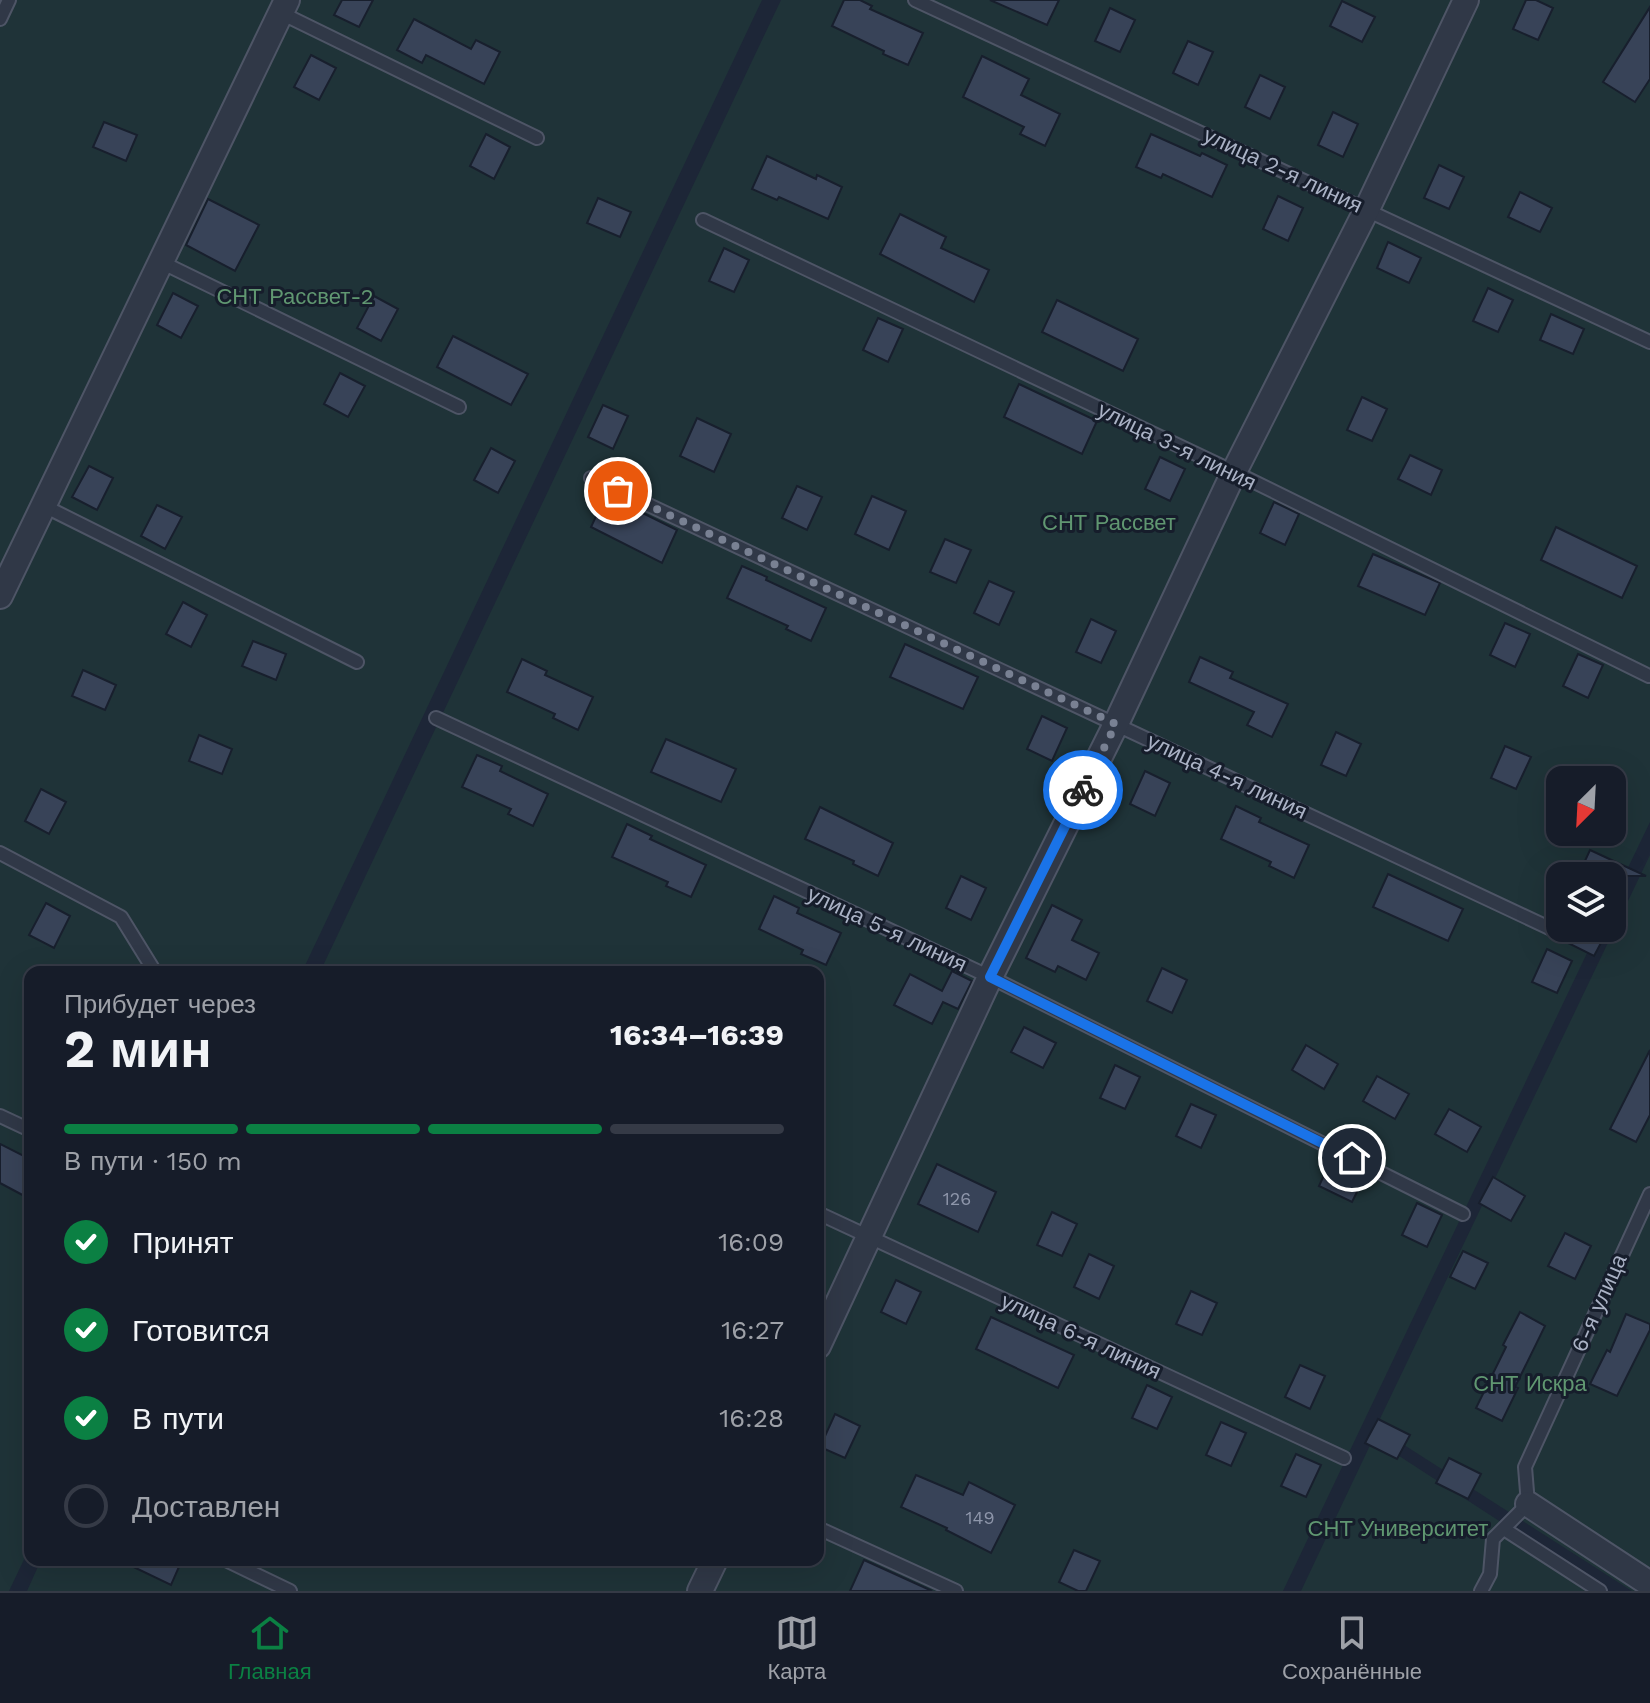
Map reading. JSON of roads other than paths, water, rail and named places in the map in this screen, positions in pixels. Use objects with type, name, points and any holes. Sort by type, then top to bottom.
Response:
[{"type":"street","points":[[824,1334],[990,977],[1116,724],[1234,472],[1367,209],[1466,0]]},
{"type":"street","points":[[0,596],[284,7]]},
{"type":"street","points":[[1528,1504],[1650,1584]]},
{"type":"street","points":[[700,1591],[712,1566]]},
{"type":"lane","points":[[0,19],[9,0]]},
{"type":"lane","name":"улица 2-я линия","points":[[915,0],[1650,342]]},
{"type":"lane","points":[[284,7],[537,138]]},
{"type":"lane","name":"улица 3-я линия","points":[[703,220],[1234,472],[1649,676]]},
{"type":"lane","points":[[161,262],[459,407]]},
{"type":"lane","name":"улица 4-я линия","points":[[591,478],[1546,926]]},
{"type":"lane","points":[[44,506],[357,662]]},
{"type":"lane","name":"улица 5-я линия","points":[[436,718],[990,977],[1463,1214]]},
{"type":"lane","points":[[0,853],[121,917],[151,966]]},
{"type":"lane","points":[[0,1116],[24,1127]]},
{"type":"lane","name":"6-я улица","points":[[1528,1504],[1525,1467],[1650,1194]]},
{"type":"lane","name":"улица 6-я линия","points":[[824,1216],[1344,1458]]},
{"type":"lane","points":[[1481,1591],[1490,1574],[1493,1539],[1528,1504]]},
{"type":"lane","points":[[1504,1529],[1600,1591]]},
{"type":"lane","points":[[824,1531],[956,1591]]},
{"type":"lane","points":[[238,1566],[290,1591]]},
{"type":"park label","name":"СНТ Рассвет-2","points":[[295,296]]},
{"type":"park label","name":"СНТ Рассвет","points":[[1109,522]]},
{"type":"park label","name":"СНТ Искра","points":[[1530,1383]]},
{"type":"park label","name":"СНТ Университет","points":[[1398,1528]]}]
